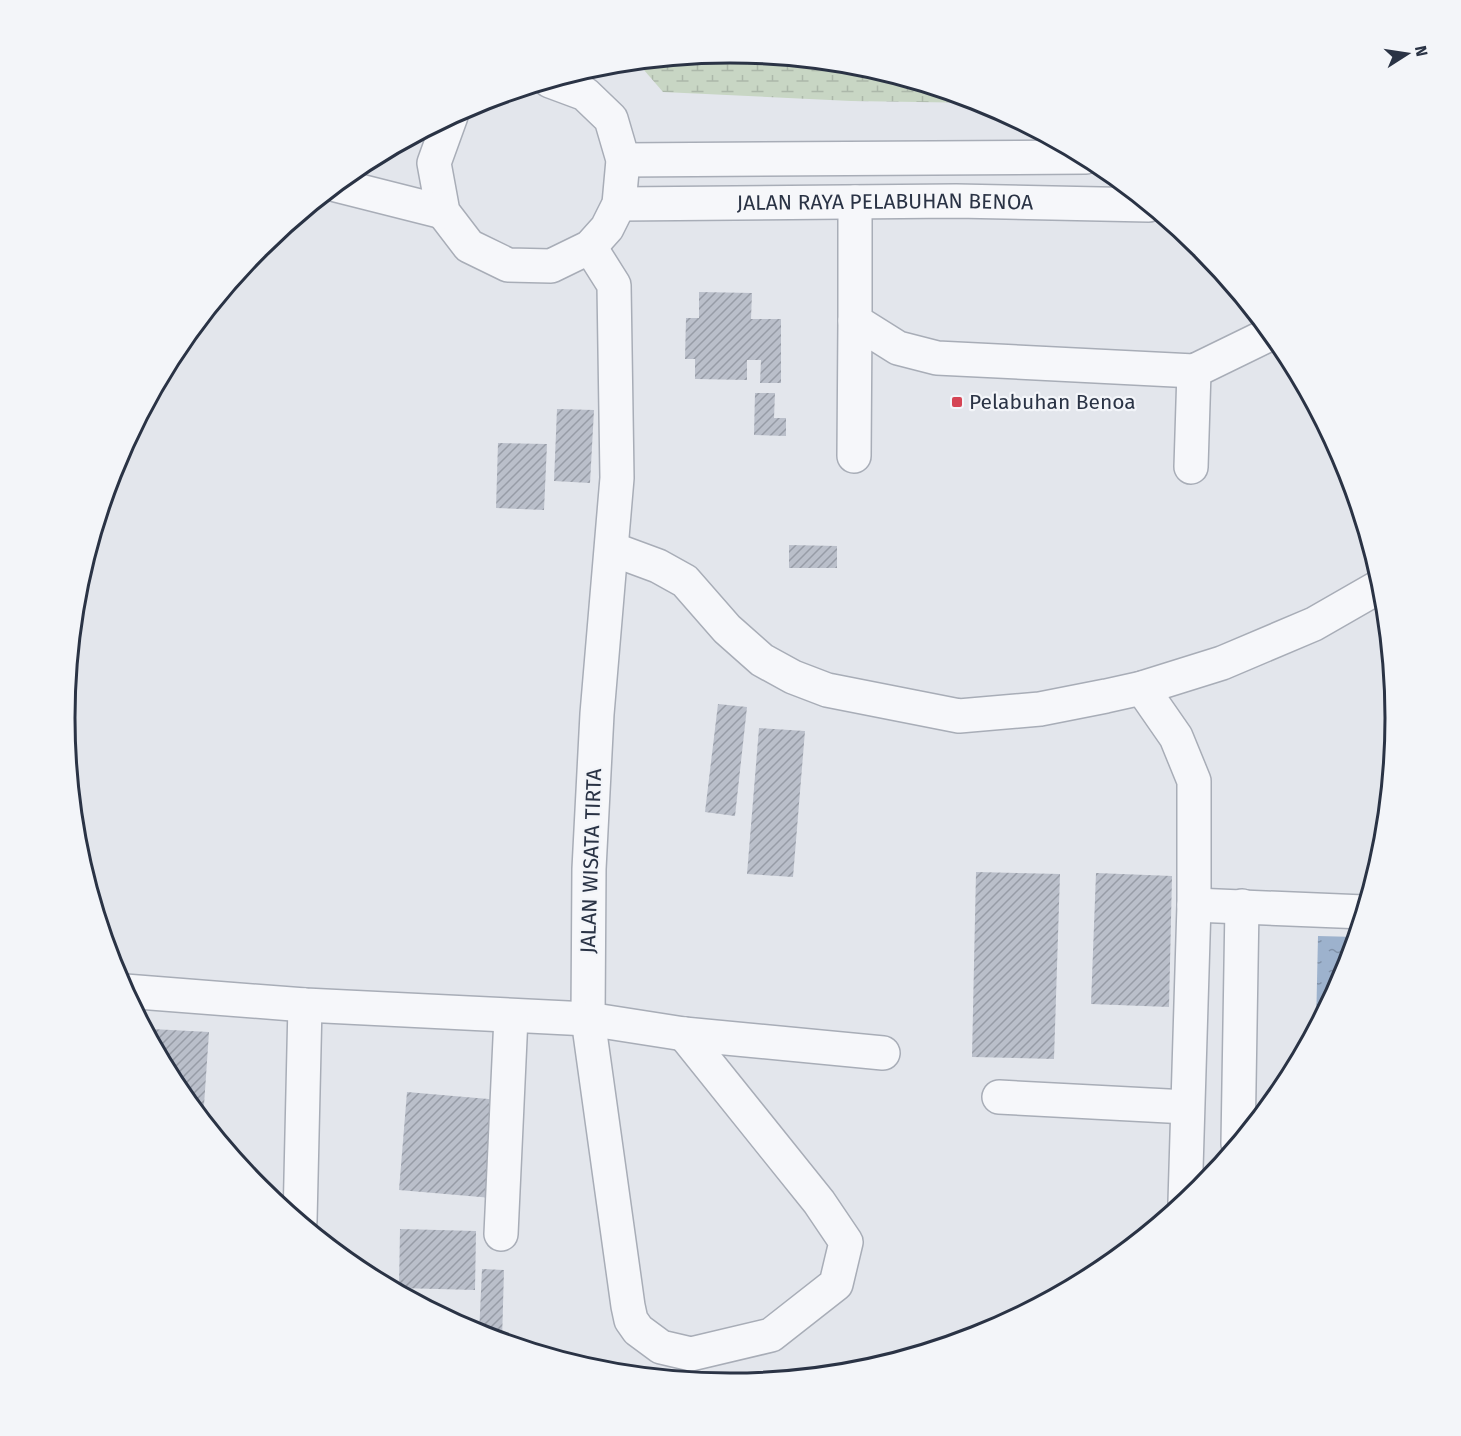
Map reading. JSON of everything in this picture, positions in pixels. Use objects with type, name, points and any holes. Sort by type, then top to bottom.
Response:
[{"type":"street","points":[[446,128],[434,163],[442,212],[469,246],[508,265],[551,266],[590,247],[608,228],[619,204],[623,160],[610,119],[579,83]]},
{"type":"street","name":"JALAN RAYA PELABUHAN BENOA","points":[[623,160],[1068,157]]},
{"type":"street","points":[[346,188],[442,212]]},
{"type":"street","name":"JALAN RAYA PELABUHAN BENOA","points":[[619,204],[956,201],[1136,204]]},
{"type":"street","points":[[854,456],[855,202]]},
{"type":"street","name":"JALAN WISATA TIRTA","points":[[590,247],[614,285],[617,478],[595,750],[589,869],[588,1019],[628,1306],[632,1320],[638,1330],[661,1347],[691,1354],[771,1335],[836,1284],[846,1242],[819,1202],[684,1034]]},
{"type":"street","points":[[855,321],[898,348],[937,358],[1194,370],[1263,337]]},
{"type":"street","points":[[1191,467],[1194,370]]},
{"type":"street","points":[[612,549],[657,566],[685,581],[727,628],[762,660],[793,677],[827,690],[959,716],[1040,709],[1142,688],[1222,663],[1294,633],[1373,590]]},
{"type":"street","points":[[1142,688],[1176,737],[1194,781],[1194,905],[1185,1189]]},
{"type":"street","points":[[1194,905],[1356,912]]},
{"type":"street","points":[[1238,1131],[1242,906]]},
{"type":"street","points":[[136,992],[305,1005],[511,1017],[588,1019],[684,1034],[883,1053]]},
{"type":"street","points":[[300,1211],[305,1005]]},
{"type":"street","points":[[501,1234],[511,1017]]},
{"type":"street","points":[[999,1097],[1187,1107]]},
{"type":"green space","points":[[688,64],[773,64],[858,76],[900,85],[953,103],[851,101],[663,92],[643,69]]},
{"type":"water","points":[[1318,936],[1348,937],[1336,969],[1316,1011]]},
{"type":"building","points":[[699,292],[752,293],[751,319],[781,319],[781,383],[760,383],[761,360],[747,360],[747,380],[695,379],[695,359],[685,359],[686,318],[699,318]]},
{"type":"building","points":[[755,393],[775,393],[774,418],[786,418],[786,436],[754,435]]},
{"type":"building","points":[[557,409],[594,410],[590,483],[554,481]]},
{"type":"building","points":[[498,443],[547,444],[544,510],[496,508]]},
{"type":"building","points":[[789,545],[837,546],[837,568],[789,568]]},
{"type":"building","points":[[718,704],[747,707],[735,816],[705,812]]},
{"type":"building","points":[[759,728],[805,731],[793,877],[747,874]]},
{"type":"building","points":[[976,872],[1060,874],[1054,1059],[972,1057]]},
{"type":"building","points":[[1096,873],[1172,876],[1169,1007],[1091,1004]]},
{"type":"building","points":[[154,1029],[209,1032],[204,1107]]},
{"type":"building","points":[[407,1092],[500,1100],[492,1198],[399,1190]]},
{"type":"building","points":[[400,1229],[476,1231],[475,1290],[409,1288],[399,1283]]},
{"type":"building","points":[[482,1269],[504,1270],[502,1331],[480,1323]]},
{"type":"place","name":"Pelabuhan Benoa","points":[[957,402]]}]
